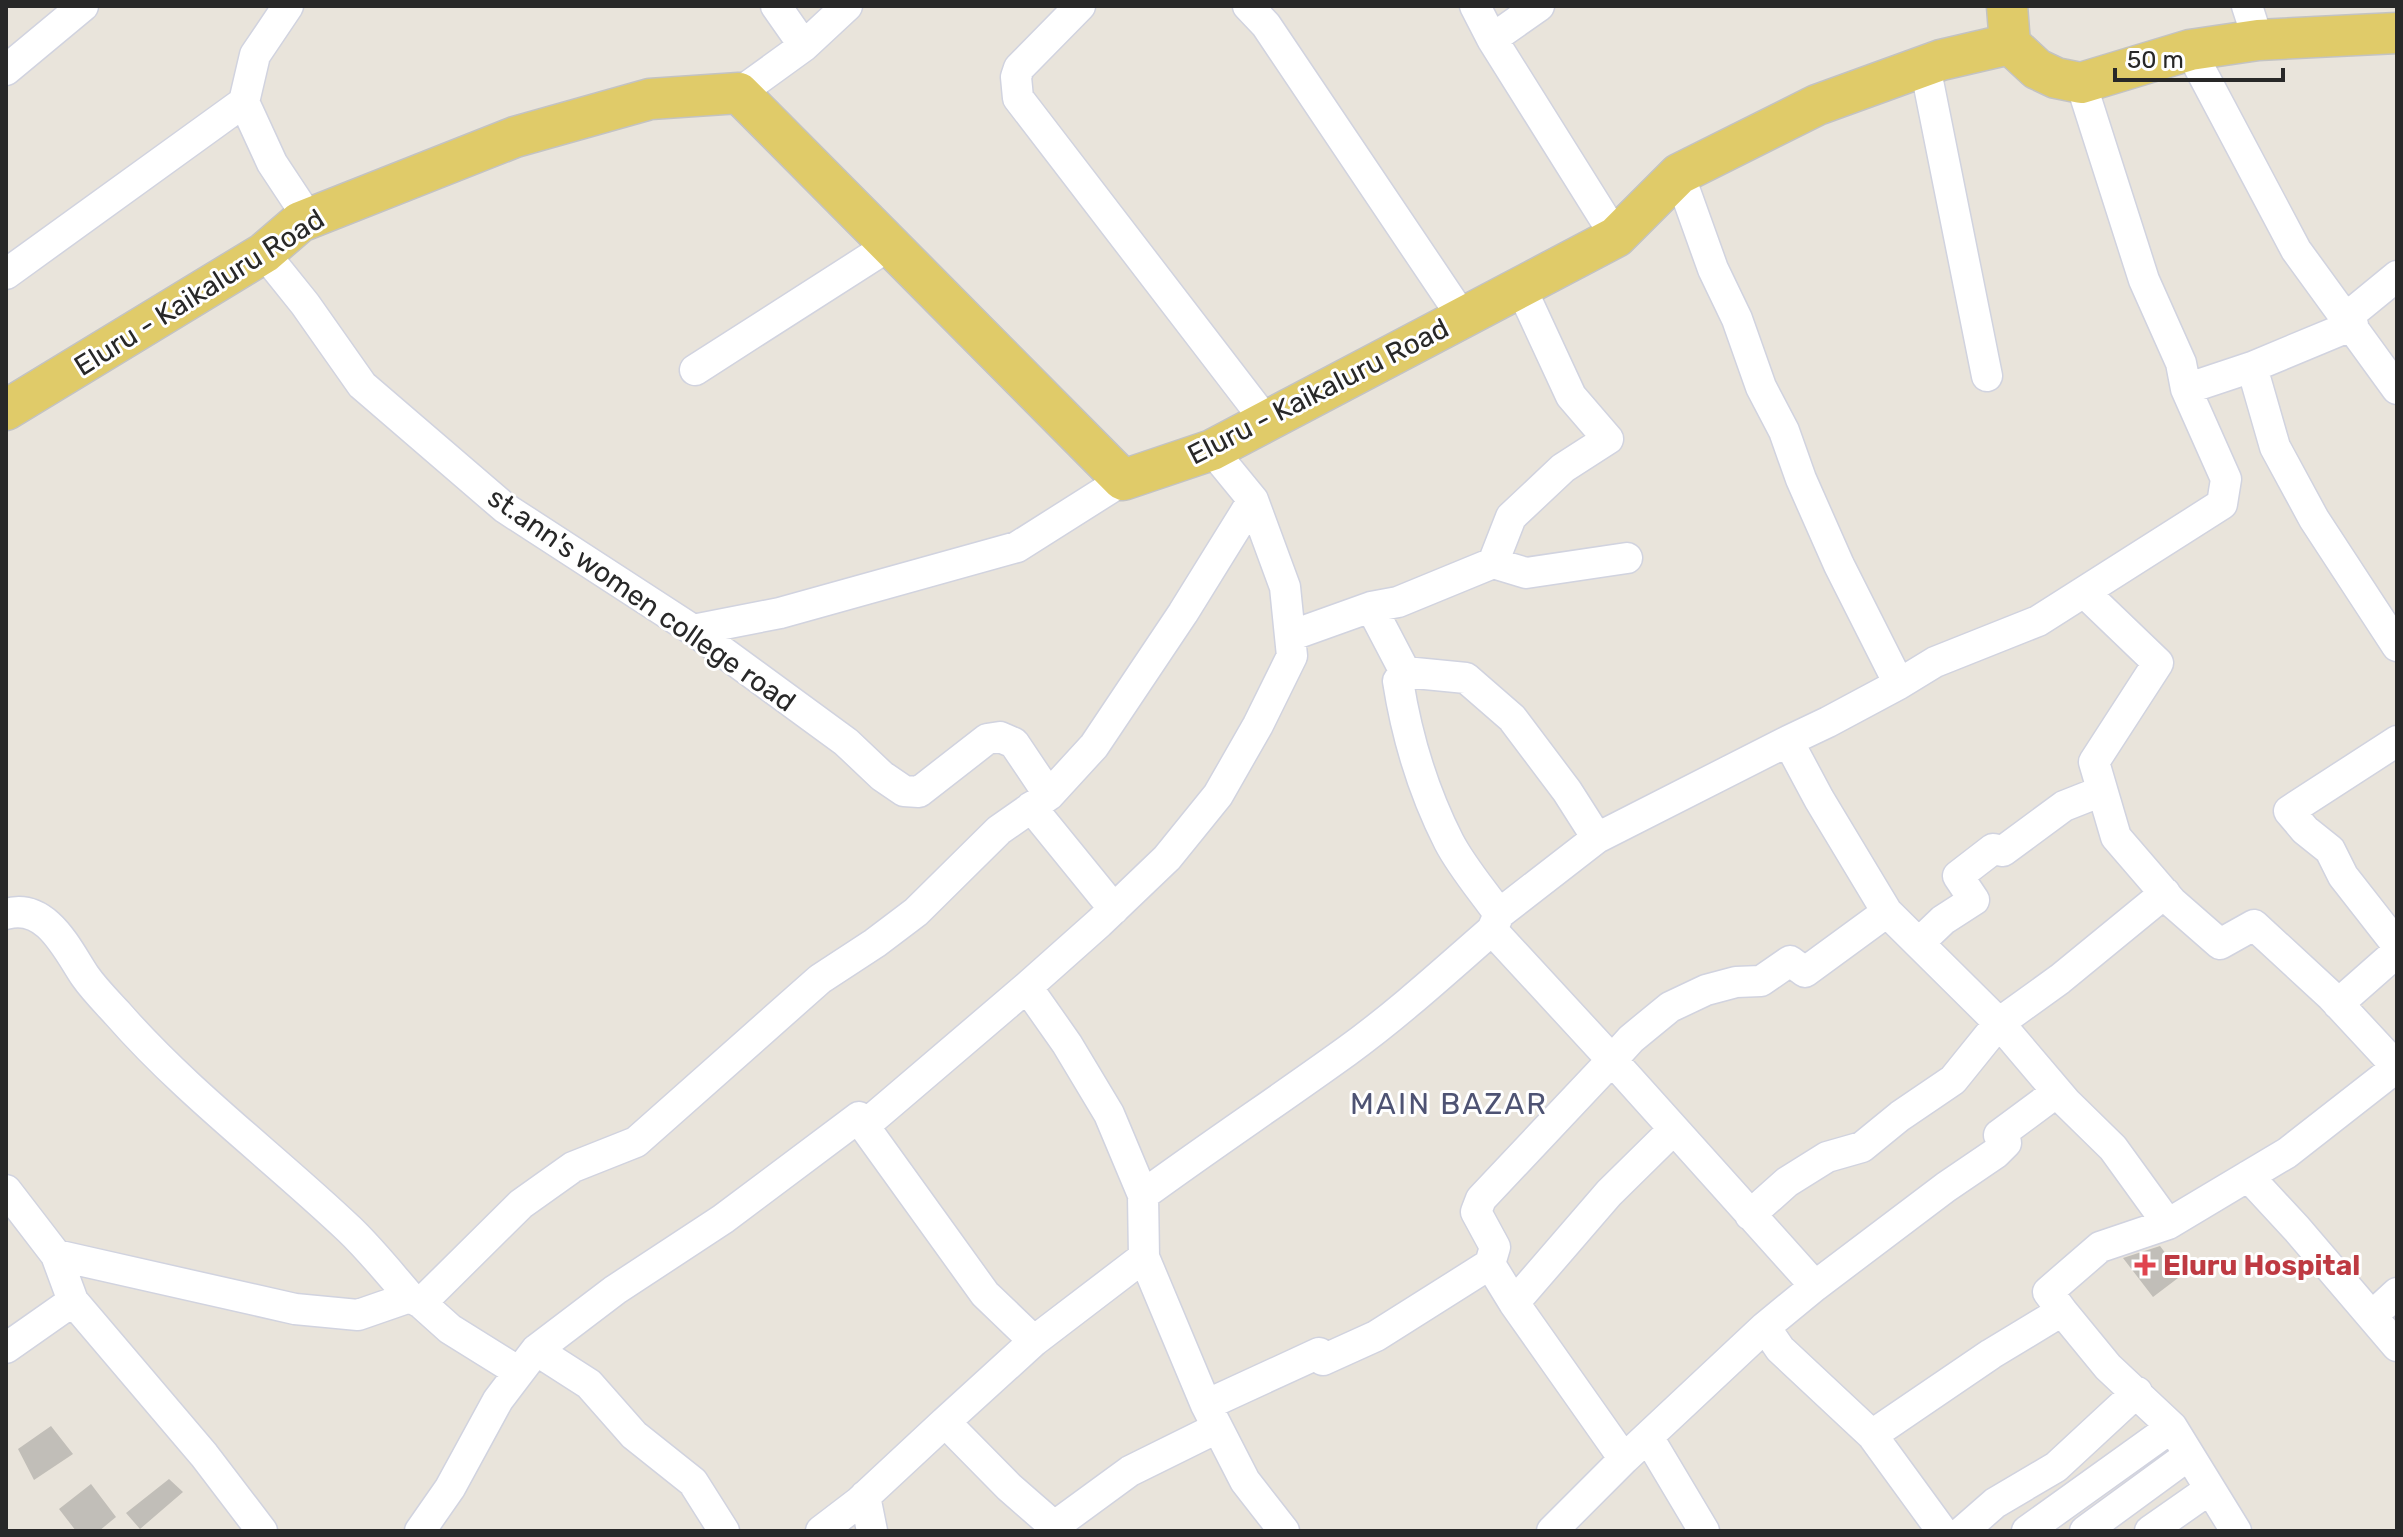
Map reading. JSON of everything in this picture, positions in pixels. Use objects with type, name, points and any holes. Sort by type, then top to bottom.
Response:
[{"type":"main road","points":[[2081,83],[2190,50],[2253,23],[2397,33]]},
{"type":"main road","name":"Eluru - Kaikaluru Road","points":[[1123,480],[1212,450],[1616,237],[1679,174],[1817,105],[1925,66],[2009,25],[2037,69],[2056,78],[2081,83]]},
{"type":"main road","name":"Eluru - Kaikaluru Road","points":[[6,410],[264,253],[300,222],[515,137],[650,99],[739,93]]},
{"type":"main road","points":[[739,93],[1123,480]]},
{"type":"street","points":[[6,70],[83,6]]},
{"type":"street","points":[[288,6],[255,55],[244,102],[272,163],[309,219]]},
{"type":"street","points":[[776,6],[804,46]]},
{"type":"street","points":[[739,93],[804,46],[847,6]]},
{"type":"street","points":[[1080,6],[1019,68],[1016,77],[1018,98],[1266,421]]},
{"type":"street","points":[[1248,6],[1266,25],[1463,318]]},
{"type":"street","points":[[1475,6],[1492,39],[1616,237]]},
{"type":"street","points":[[1492,39],[1539,6]]},
{"type":"street","points":[[2190,50],[2296,250],[2397,389]]},
{"type":"street","points":[[1925,66],[1987,376]]},
{"type":"street","points":[[1143,1195],[1347,1050],[1411,1000],[1495,922],[1597,838],[1828,722],[1935,662],[2038,621],[2222,504],[2226,479],[2186,389],[2181,363],[2144,280],[2081,83]]},
{"type":"street","points":[[6,274],[244,102]]},
{"type":"street","points":[[1679,174],[1713,269],[1737,319],[1761,387],[1784,431],[1801,479],[1839,565],[1899,684]]},
{"type":"street","points":[[695,370],[890,245]]},
{"type":"street","name":"st.ann's women college road","points":[[264,253],[305,304],[362,385],[505,508],[693,630],[846,742],[882,776],[904,791],[919,792],[987,739],[1000,737],[1014,743],[1040,801]]},
{"type":"street","points":[[2186,389],[2252,367],[2350,321],[2397,276]]},
{"type":"street","points":[[1493,563],[1511,517],[1563,468],[1608,439],[1571,396],[1521,288]]},
{"type":"street","points":[[2252,367],[2275,447],[2314,519],[2397,646]]},
{"type":"street","points":[[864,1126],[1027,987],[1167,858],[1218,795],[1258,725],[1292,656],[1285,587],[1253,500],[1212,450]]},
{"type":"street","points":[[693,630],[780,613],[1017,547],[1123,480]]},
{"type":"street","points":[[56,1255],[295,1309],[358,1315],[415,1300],[521,1204],[573,1167],[636,1142],[820,979],[916,912],[999,830],[1040,801],[1094,746],[1183,613],[1253,500]]},
{"type":"street","points":[[1290,636],[1371,607],[1398,602],[1493,563],[1526,573],[1627,558]]},
{"type":"street","points":[[2084,592],[2158,663],[2094,762],[2116,837],[2165,893],[2220,944],[2254,925],[2338,1004],[2397,1067],[2287,1153],[2168,1224],[2100,1247],[2048,1292],[2108,1367],[2172,1427],[2210,1489],[2226,1527]]},
{"type":"street","points":[[1371,607],[1405,672]]},
{"type":"street","points":[[1405,672],[1466,678],[1512,718],[1567,791],[1597,838]]},
{"type":"street","points":[[1405,672],[1398,681],[1407,733],[1420,775],[1450,844],[1495,922],[1673,1130],[1815,1286]]},
{"type":"street","points":[[1788,741],[1887,912],[1999,1023],[2057,1092],[2113,1148],[2168,1224]]},
{"type":"street","points":[[2397,741],[2289,811],[2305,830],[2330,850],[2343,876],[2397,945]]},
{"type":"street","points":[[1919,943],[1943,920],[1974,900],[1958,876],[1993,849],[2003,851],[2064,806],[2102,791]]},
{"type":"street","points":[[1040,801],[1114,909]]},
{"type":"street","points":[[1750,1215],[1787,1182],[1827,1157],[1862,1147],[1900,1116],[1953,1080],[1999,1023],[2060,979],[2165,893]]},
{"type":"street","points":[[6,914],[17,911],[39,917],[59,936],[87,979],[148,1048],[350,1230],[415,1300],[450,1329],[589,1384],[634,1435],[693,1482],[724,1531]]},
{"type":"street","points":[[945,1422],[1009,1487],[1048,1521],[1052,1529],[1130,1471],[1307,1358],[1319,1353],[1323,1360],[1376,1336],[1490,1264],[1495,1247],[1476,1212],[1481,1199],[1631,1039],[1670,1007],[1706,990],[1736,982],[1761,981],[1790,961],[1805,972],[1887,912]]},
{"type":"street","points":[[2338,1004],[2397,952]]},
{"type":"street","points":[[1027,987],[1067,1044],[1109,1114],[1143,1195],[1144,1257],[1211,1417],[1245,1481],[1284,1531]]},
{"type":"street","points":[[1552,1531],[1765,1327],[1946,1187],[1996,1153],[2006,1143],[1999,1135],[2057,1092]]},
{"type":"street","points":[[420,1531],[450,1488],[498,1400],[527,1361],[615,1290],[723,1219],[859,1117],[985,1294],[1034,1341]]},
{"type":"street","points":[[1514,1303],[1600,1203],[1673,1130]]},
{"type":"street","points":[[2248,1176],[2397,1346]]},
{"type":"street","points":[[6,1190],[56,1255],[73,1301],[204,1455],[262,1531]]},
{"type":"street","points":[[821,1531],[865,1496],[1034,1341],[1144,1257]]},
{"type":"street","points":[[1490,1264],[1624,1459]]},
{"type":"street","points":[[2372,1316],[2397,1293]]},
{"type":"street","points":[[6,1348],[73,1301]]},
{"type":"street","points":[[1872,1435],[1991,1354],[2062,1311]]},
{"type":"street","points":[[1765,1327],[1780,1349],[1872,1435],[1942,1531]]},
{"type":"street","points":[[1963,1531],[1995,1503],[2056,1467],[2137,1392]]},
{"type":"street","points":[[2027,1531],[2172,1427]]},
{"type":"street","points":[[1648,1437],[1704,1531]]},
{"type":"street","points":[[2085,1531],[2189,1455]]},
{"type":"street","points":[[2150,1531],[2210,1489]]},
{"type":"street","points":[[865,1496],[872,1531]]},
{"type":"building","points":[[2160,1246],[2182,1275],[2153,1297],[2123,1258]]},
{"type":"building","points":[[51,1426],[73,1454],[34,1480],[18,1449]]},
{"type":"building","points":[[169,1479],[183,1492],[140,1529],[126,1513]]},
{"type":"building","points":[[91,1484],[116,1517],[99,1531],[76,1531],[59,1509]]},
{"type":"place","name":"Eluru Hospital","points":[[2145,1265]]},
{"type":"district","name":"MAIN BAZAR","points":[[1449,1104]]}]
